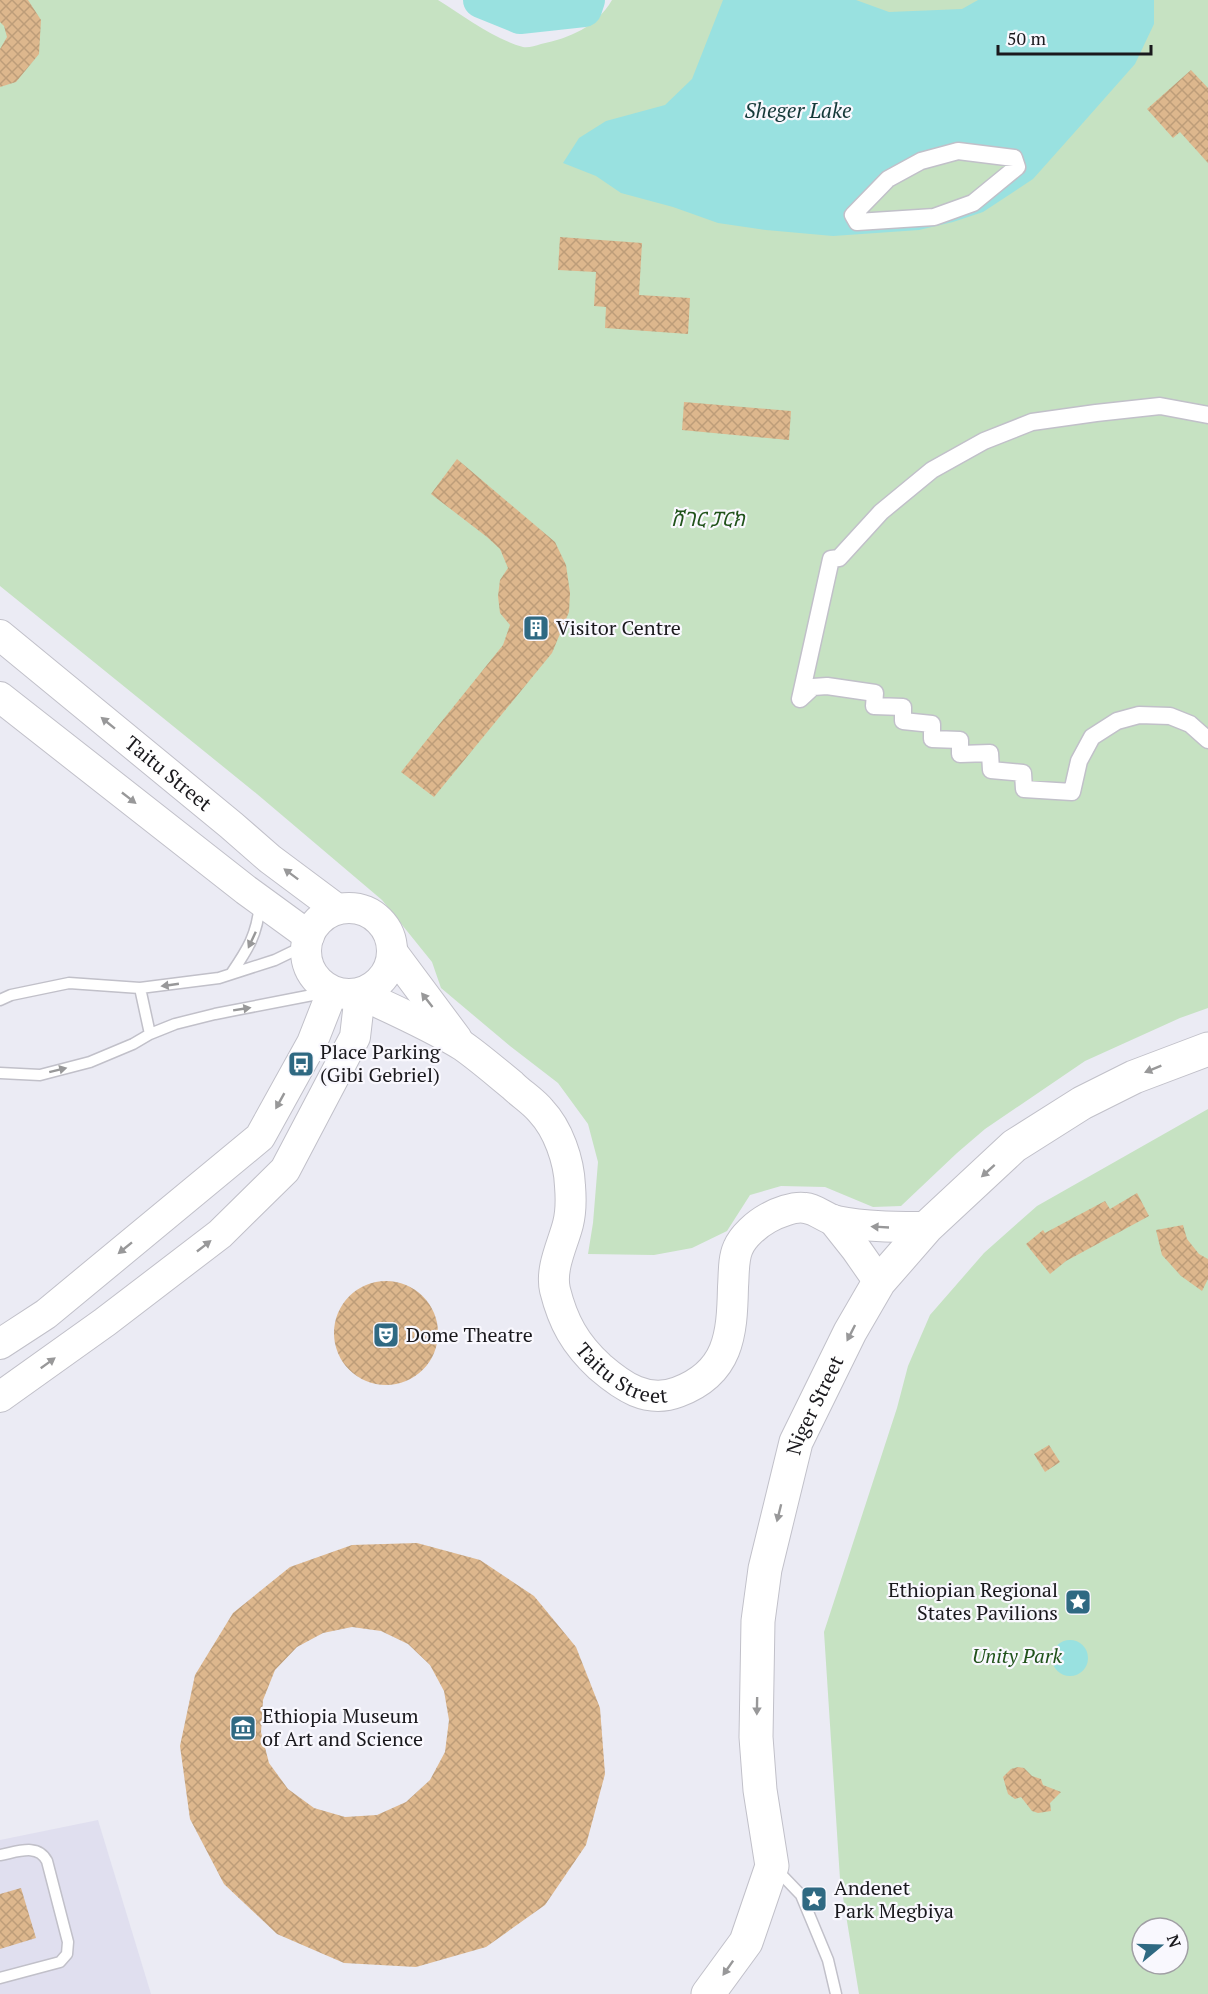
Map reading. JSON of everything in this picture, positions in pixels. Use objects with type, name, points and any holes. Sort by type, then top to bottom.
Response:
[{"type":"main road","name":"Taitu Street","points":[[0,635],[270,860],[337,909]]},
{"type":"main road","points":[[0,697],[261,901],[307,941]]},
{"type":"main road","points":[[0,1344],[45,1314],[260,1137],[312,1043],[346,993],[373,988],[383,979],[390,967],[393,953],[391,939],[385,926],[374,916],[362,910],[337,909],[326,914],[317,922],[307,941],[307,960],[311,973],[320,984],[346,993],[462,1046]]},
{"type":"main road","points":[[393,953],[462,1046]]},
{"type":"main road","points":[[0,1397],[105,1322],[220,1234],[285,1170],[355,1037],[346,993]]},
{"type":"main road","name":"Taitu Street","points":[[462,1046],[542,1111],[556,1133],[566,1156],[571,1204],[554,1286],[560,1307],[566,1324],[579,1346],[619,1383],[633,1391],[648,1396],[671,1395],[695,1386],[714,1368],[725,1352],[731,1329],[738,1248],[752,1230],[768,1218],[784,1211],[805,1208],[833,1220],[876,1227],[927,1227]]},
{"type":"main road","name":"Niger Street","points":[[708,1994],[746,1942],[772,1866],[760,1791],[756,1737],[758,1621],[765,1569],[796,1442],[850,1332],[879,1282],[927,1227],[1014,1146],[1082,1102],[1134,1077],[1208,1049]]},
{"type":"main road","points":[[833,1220],[879,1282]]},
{"type":"street","points":[[958,152],[1014,158],[1017,168],[973,203],[934,217],[857,222],[853,215],[888,179],[921,161],[958,152]]},
{"type":"street","points":[[1208,415],[1160,406],[1096,412],[1032,422],[984,441],[932,470],[881,512],[839,558],[831,559],[800,699],[813,687],[827,686],[875,693],[874,706],[903,707],[903,721],[933,724],[932,739],[960,740],[960,754],[990,753],[992,770],[1023,773],[1024,789],[1072,792],[1079,761],[1092,737],[1117,721],[1139,715],[1170,716],[1190,724],[1208,740]]},
{"type":"lane","points":[[231,974],[248,948],[258,926],[261,901]]},
{"type":"lane","points":[[0,1000],[11,995],[69,983],[140,988],[208,980],[275,960],[307,941]]},
{"type":"lane","points":[[140,988],[150,1034]]},
{"type":"lane","points":[[0,1073],[40,1074],[90,1062],[175,1024],[215,1014],[346,993]]},
{"type":"lane","points":[[0,1855],[34,1850],[44,1855],[68,1942],[67,1954],[60,1962],[0,1978]]},
{"type":"lane","points":[[772,1866],[801,1895],[828,1960],[836,1994]]},
{"type":"shaded area","points":[[98,1820],[151,1994],[0,1994],[0,1840]]},
{"type":"green space","name":"ሸገር ፓርክ","points":[[0,0],[438,0],[490,33],[525,47],[572,35],[598,17],[612,0],[1208,0],[1208,1008],[1180,1018],[1085,1061],[985,1129],[901,1206],[873,1207],[825,1187],[781,1186],[750,1195],[727,1231],[692,1248],[654,1255],[588,1254],[598,1162],[588,1124],[558,1083],[441,988],[432,962],[382,900],[257,794],[0,586]]},
{"type":"green space","name":"Unity Park","points":[[1208,1109],[1208,1994],[859,1994],[840,1879],[824,1632],[897,1408],[908,1366],[930,1315],[984,1253],[1037,1206]]},
{"type":"water","name":"Sheger Lake","points":[[723,0],[856,0],[889,12],[962,9],[978,0],[1154,0],[1154,24],[1135,64],[1033,179],[983,212],[919,230],[833,236],[718,223],[673,207],[621,193],[596,176],[563,163],[579,138],[606,121],[665,105],[692,79]],"holes":[[[958,151],[1013,158],[973,203],[857,222],[888,179]]]},
{"type":"water","points":[[1070,1640],[1083,1645],[1088,1658],[1083,1671],[1070,1676],[1057,1671],[1052,1658],[1057,1645]]},
{"type":"building","points":[[0,0],[28,0],[41,20],[39,54],[16,82],[0,87],[0,49],[7,37],[4,26],[0,22]]},
{"type":"building","points":[[1191,70],[1208,88],[1208,163],[1180,132],[1173,138],[1147,109]]},
{"type":"building","points":[[560,237],[642,243],[639,295],[690,298],[688,334],[605,328],[606,307],[594,306],[596,272],[558,270]]},
{"type":"building","points":[[684,402],[791,411],[789,440],[682,430]]},
{"type":"building","name":"Visitor Centre","points":[[457,459],[555,542],[566,565],[570,593],[569,612],[552,653],[434,797],[401,772],[503,645],[510,625],[500,613],[498,596],[500,580],[508,568],[500,549],[431,494]]},
{"type":"building","points":[[1137,1193],[1149,1216],[1066,1261],[1050,1274],[1026,1244],[1043,1230],[1045,1233],[1105,1201],[1110,1209]]},
{"type":"building","points":[[1183,1225],[1187,1239],[1199,1254],[1208,1259],[1208,1279],[1202,1291],[1181,1276],[1162,1255],[1156,1230]]},
{"type":"building","name":"Dome Theatre","points":[[386,1281],[406,1285],[415,1290],[429,1304],[434,1313],[438,1333],[434,1353],[429,1362],[415,1376],[406,1381],[386,1385],[366,1381],[357,1376],[343,1362],[338,1353],[334,1333],[338,1313],[343,1304],[357,1290],[366,1285]]},
{"type":"building","points":[[1049,1445],[1060,1462],[1045,1472],[1034,1454]]},
{"type":"building","points":[[417,1543],[480,1560],[534,1596],[576,1647],[600,1708],[605,1774],[586,1845],[545,1905],[486,1947],[416,1967],[344,1963],[277,1934],[224,1884],[190,1819],[180,1746],[195,1675],[233,1613],[290,1567],[352,1545]],"holes":[[[352,1627],[381,1631],[408,1644],[430,1665],[444,1691],[449,1720],[445,1752],[430,1780],[406,1802],[377,1815],[345,1817],[314,1808],[288,1789],[269,1763],[261,1732],[263,1700],[275,1670],[297,1647],[323,1633]]]},
{"type":"building","points":[[1024,1768],[1032,1776],[1041,1779],[1043,1785],[1061,1792],[1050,1803],[1051,1811],[1038,1813],[1032,1811],[1021,1797],[1015,1799],[1008,1794],[1003,1777],[1011,1769]]},
{"type":"building","points":[[21,1888],[36,1938],[0,1949],[0,1894]]},
{"type":"waterway","points":[[481,0],[520,16],[584,9],[587,0]]},
{"type":"place","name":"Visitor Centre","points":[[536,628]]},
{"type":"place","name":"Place Parking (Gibi Gebriel)","points":[[301,1064]]},
{"type":"place","name":"Dome Theatre","points":[[386,1335]]},
{"type":"place","name":"Ethiopian Regional States Pavilions","points":[[1078,1602]]},
{"type":"place","name":"Ethiopia Museum of Art and Science","points":[[243,1728]]},
{"type":"place","name":"Andenet Park Megbiya","points":[[814,1899]]}]
